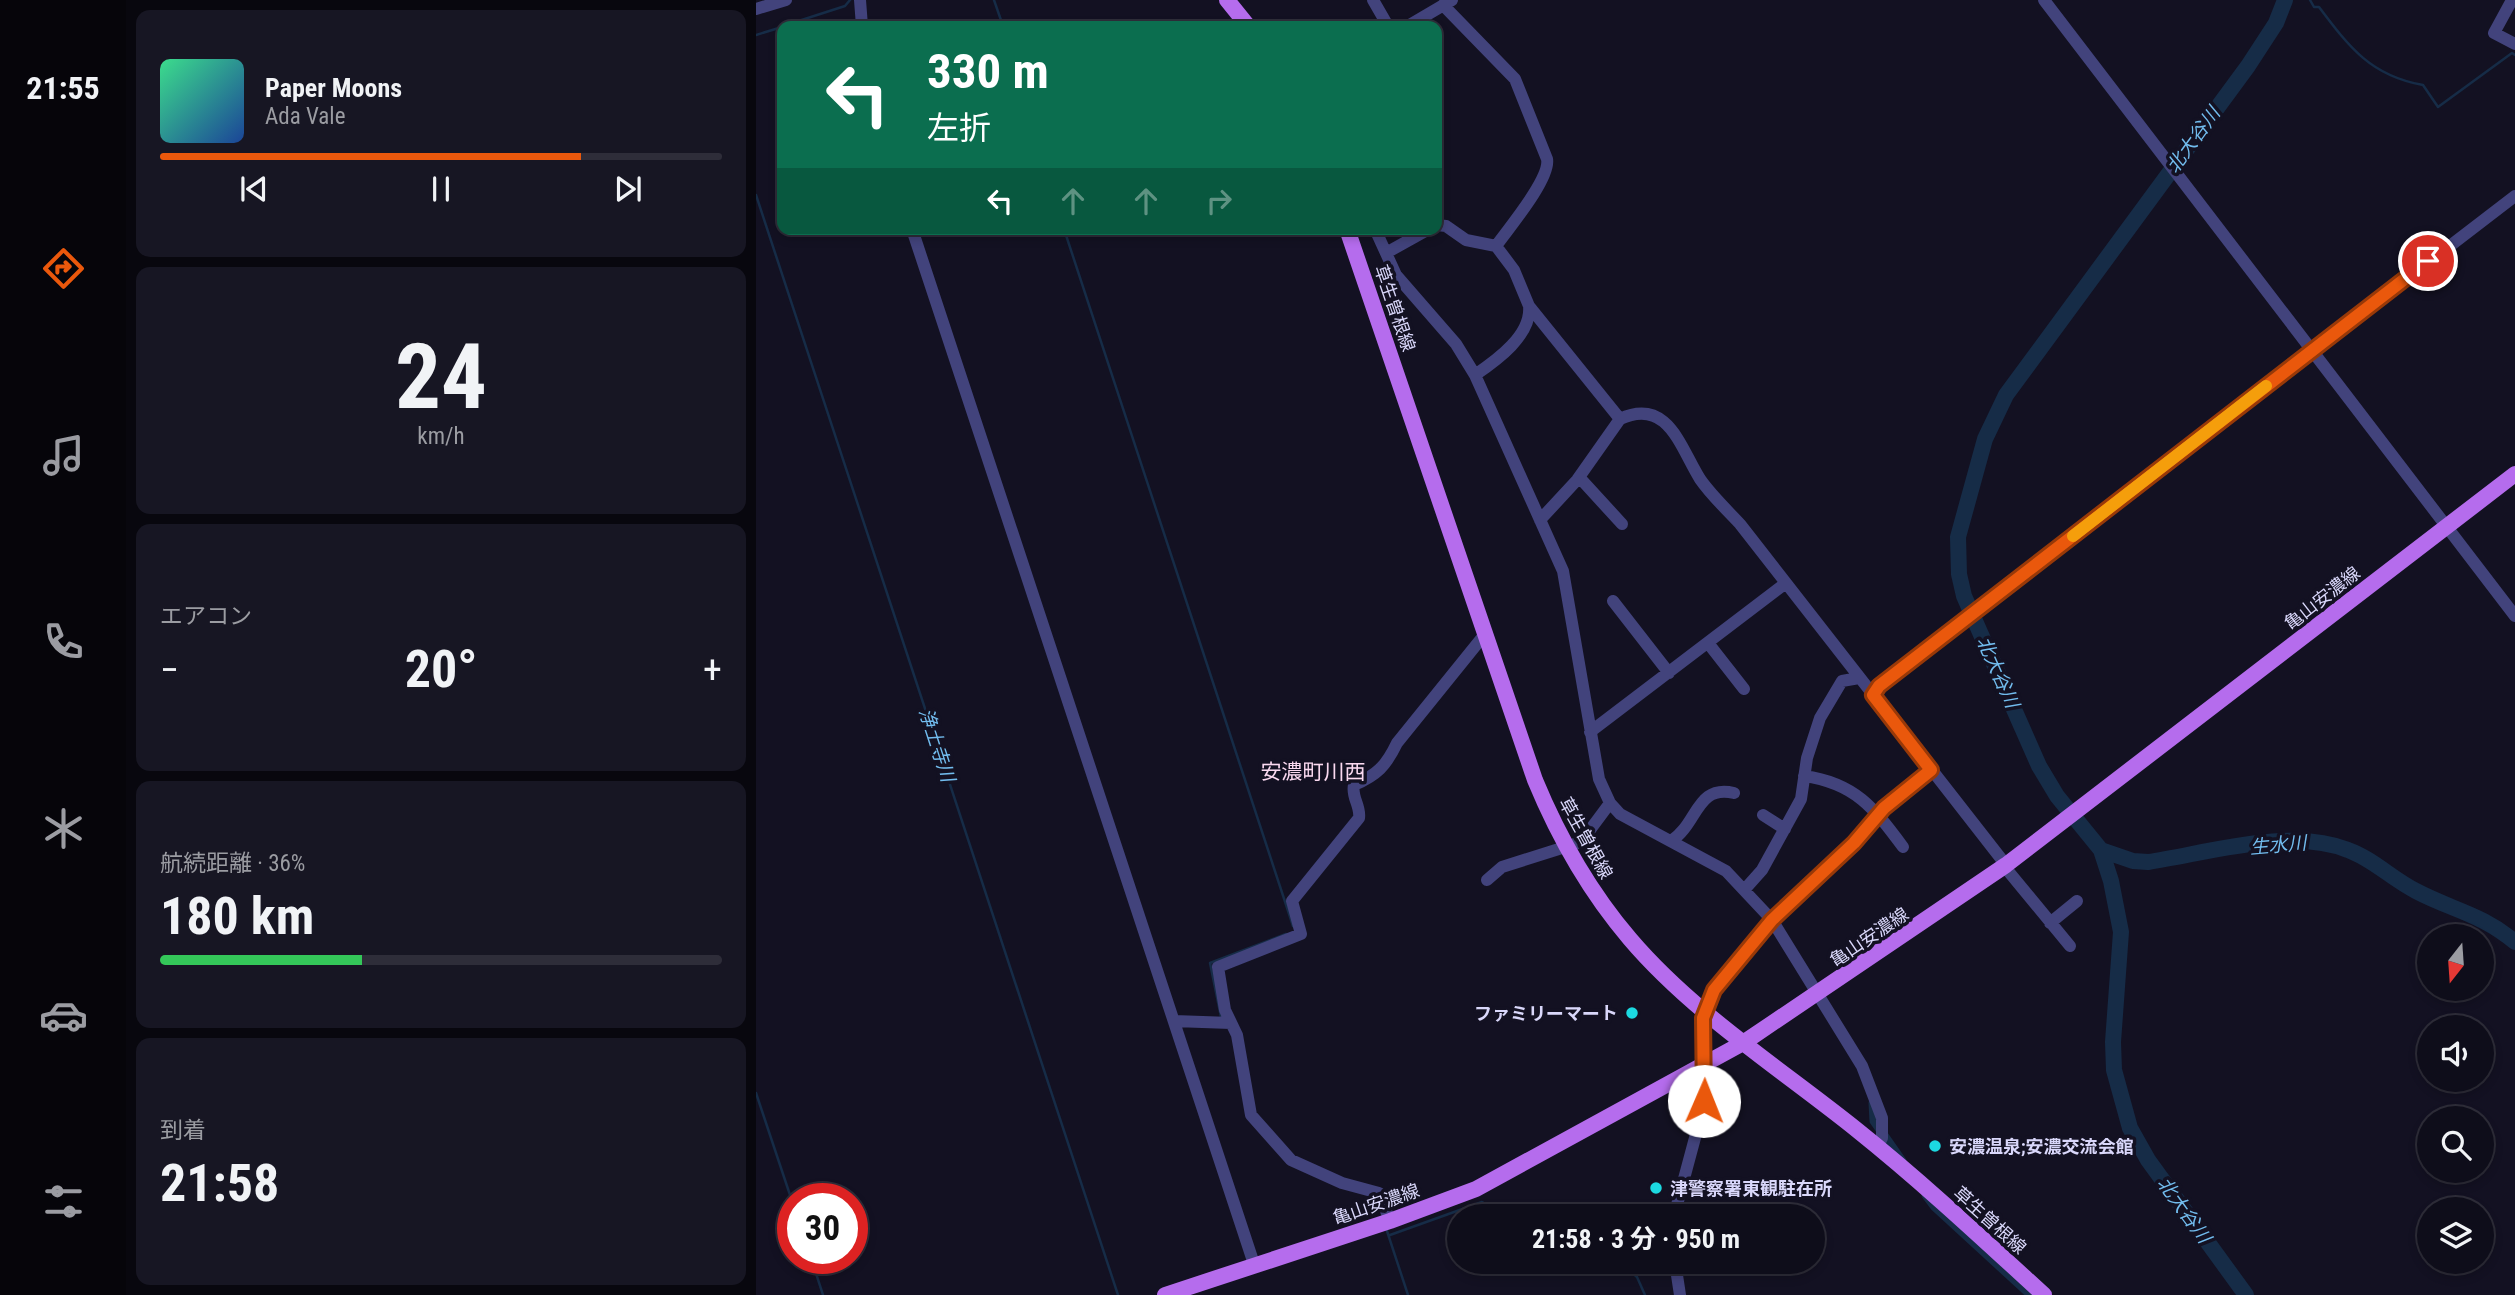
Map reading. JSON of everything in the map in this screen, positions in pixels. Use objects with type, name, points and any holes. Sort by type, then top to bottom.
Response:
[{"type":"main road","points":[[1227,0],[1244,21]]},
{"type":"main road","name":"草生曽根線","points":[[1349,235],[1535,780],[1565,847],[1591,889],[1630,939],[1669,979],[1743,1042],[1877,1147],[2044,1295]]},
{"type":"main road","name":"亀山安濃線","points":[[1165,1295],[1384,1223],[1476,1189],[1743,1042],[2005,866],[2515,474]]},
{"type":"street","points":[[756,9],[786,0]]},
{"type":"street","points":[[860,0],[862,21]]},
{"type":"street","points":[[1373,0],[1385,21]]},
{"type":"street","points":[[2044,0],[2515,616]]},
{"type":"street","points":[[2512,0],[2494,33],[2515,44]]},
{"type":"street","points":[[1416,21],[1447,2],[1515,79],[1548,159],[1549,165],[1537,186],[1496,246]]},
{"type":"street","points":[[1873,695],[1887,678],[2515,196]]},
{"type":"street","points":[[1442,226],[1466,240],[1496,246],[1514,270],[1529,306],[1620,419]]},
{"type":"street","points":[[914,235],[1254,1264]]},
{"type":"street","points":[[1378,235],[1396,275],[1456,344],[1475,375],[1540,520],[1569,592],[1599,779],[1610,803],[1620,814],[1726,871],[1772,920],[1854,1050],[1877,1097],[1882,1118],[1882,1138],[1877,1147]]},
{"type":"street","points":[[1386,253],[1418,235]]},
{"type":"street","points":[[1475,375],[1493,363],[1525,328],[1529,306]]},
{"type":"street","points":[[1620,419],[1643,414],[1655,416],[1670,425],[1705,486],[1740,524],[2070,946]]},
{"type":"street","points":[[1540,520],[1579,477],[1620,419]]},
{"type":"street","points":[[1579,477],[1622,524]]},
{"type":"street","points":[[1590,732],[1786,583]]},
{"type":"street","points":[[1614,601],[1669,673]]},
{"type":"street","points":[[1384,1223],[1379,1193],[1342,1182],[1291,1160],[1251,1115],[1237,1035],[1225,1010],[1218,967],[1301,934],[1292,901],[1359,818],[1360,811],[1352,791],[1354,785],[1377,775],[1388,764],[1398,743],[1485,634]]},
{"type":"street","points":[[1708,643],[1744,689]]},
{"type":"street","points":[[1745,889],[1762,870],[1801,799],[1807,758],[1831,695],[1842,681],[1859,678]]},
{"type":"street","points":[[1677,1204],[1703,1108],[1705,1009],[1714,990],[1772,920],[1854,843],[1878,814],[1931,770]]},
{"type":"street","points":[[1804,776],[1845,785],[1878,814],[1903,847]]},
{"type":"street","points":[[1671,841],[1688,824],[1707,796],[1720,791],[1734,793]]},
{"type":"street","points":[[1487,880],[1502,867],[1581,842],[1610,803]]},
{"type":"street","points":[[1763,815],[1785,829]]},
{"type":"street","points":[[2050,923],[2077,901]]},
{"type":"street","points":[[1174,1021],[1231,1023]]},
{"type":"street","points":[[1677,1274],[1680,1295]]},
{"type":"waterway","name":"浄土寺川","points":[[798,21],[845,6],[850,0]]},
{"type":"waterway","points":[[994,0],[1001,21]]},
{"type":"waterway","name":"北大谷川","points":[[2246,1295],[2148,1160],[2130,1128],[2114,1070],[2113,1042],[2121,932],[2111,881],[2101,850],[2057,796],[2039,766],[1964,596],[1959,574],[1958,537],[1985,439],[2006,395],[2248,66],[2276,23],[2285,0]]},
{"type":"waterway","points":[[2310,0],[2363,58],[2389,75],[2423,85],[2438,107],[2512,53],[2515,55]]},
{"type":"waterway","name":"浄土寺川","points":[[756,35],[777,29]]},
{"type":"waterway","name":"浄土寺川","points":[[756,195],[1118,1295]]},
{"type":"waterway","points":[[1066,235],[1293,926]]},
{"type":"waterway","name":"生水川","points":[[2101,850],[2133,861],[2148,862],[2275,841],[2326,844],[2357,854],[2407,886],[2491,925],[2515,942]]},
{"type":"waterway","points":[[1221,1017],[1210,963],[1286,934]]},
{"type":"waterway","points":[[756,1093],[786,1183]]},
{"type":"waterway","points":[[1873,1103],[1874,1121],[1902,1161]]},
{"type":"waterway","points":[[1926,1195],[1935,1207],[2031,1295]]},
{"type":"waterway","points":[[1476,1204],[1486,1204]]},
{"type":"waterway","points":[[1390,1235],[1447,1215]]},
{"type":"waterway","points":[[1386,1228],[1408,1295]]},
{"type":"waterway","points":[[816,1274],[823,1295]]},
{"type":"waterway","points":[[1634,1274],[1645,1295]]},
{"type":"slow traffic","points":[[2073,536],[2266,386]]},
{"type":"place","name":"ファミリーマート","points":[[1632,1013]]},
{"type":"place","name":"安濃温泉;安濃交流会館","points":[[1935,1146]]},
{"type":"place","name":"津警察署東観駐在所","points":[[1656,1188]]},
{"type":"district","name":"安濃町川西","points":[[1313,772]]},
{"type":"route","points":[[1704,1101],[1703,1018],[1714,990],[1759,933],[1854,843],[1884,808],[1931,770],[1873,695],[1879,686],[2428,261]]}]
